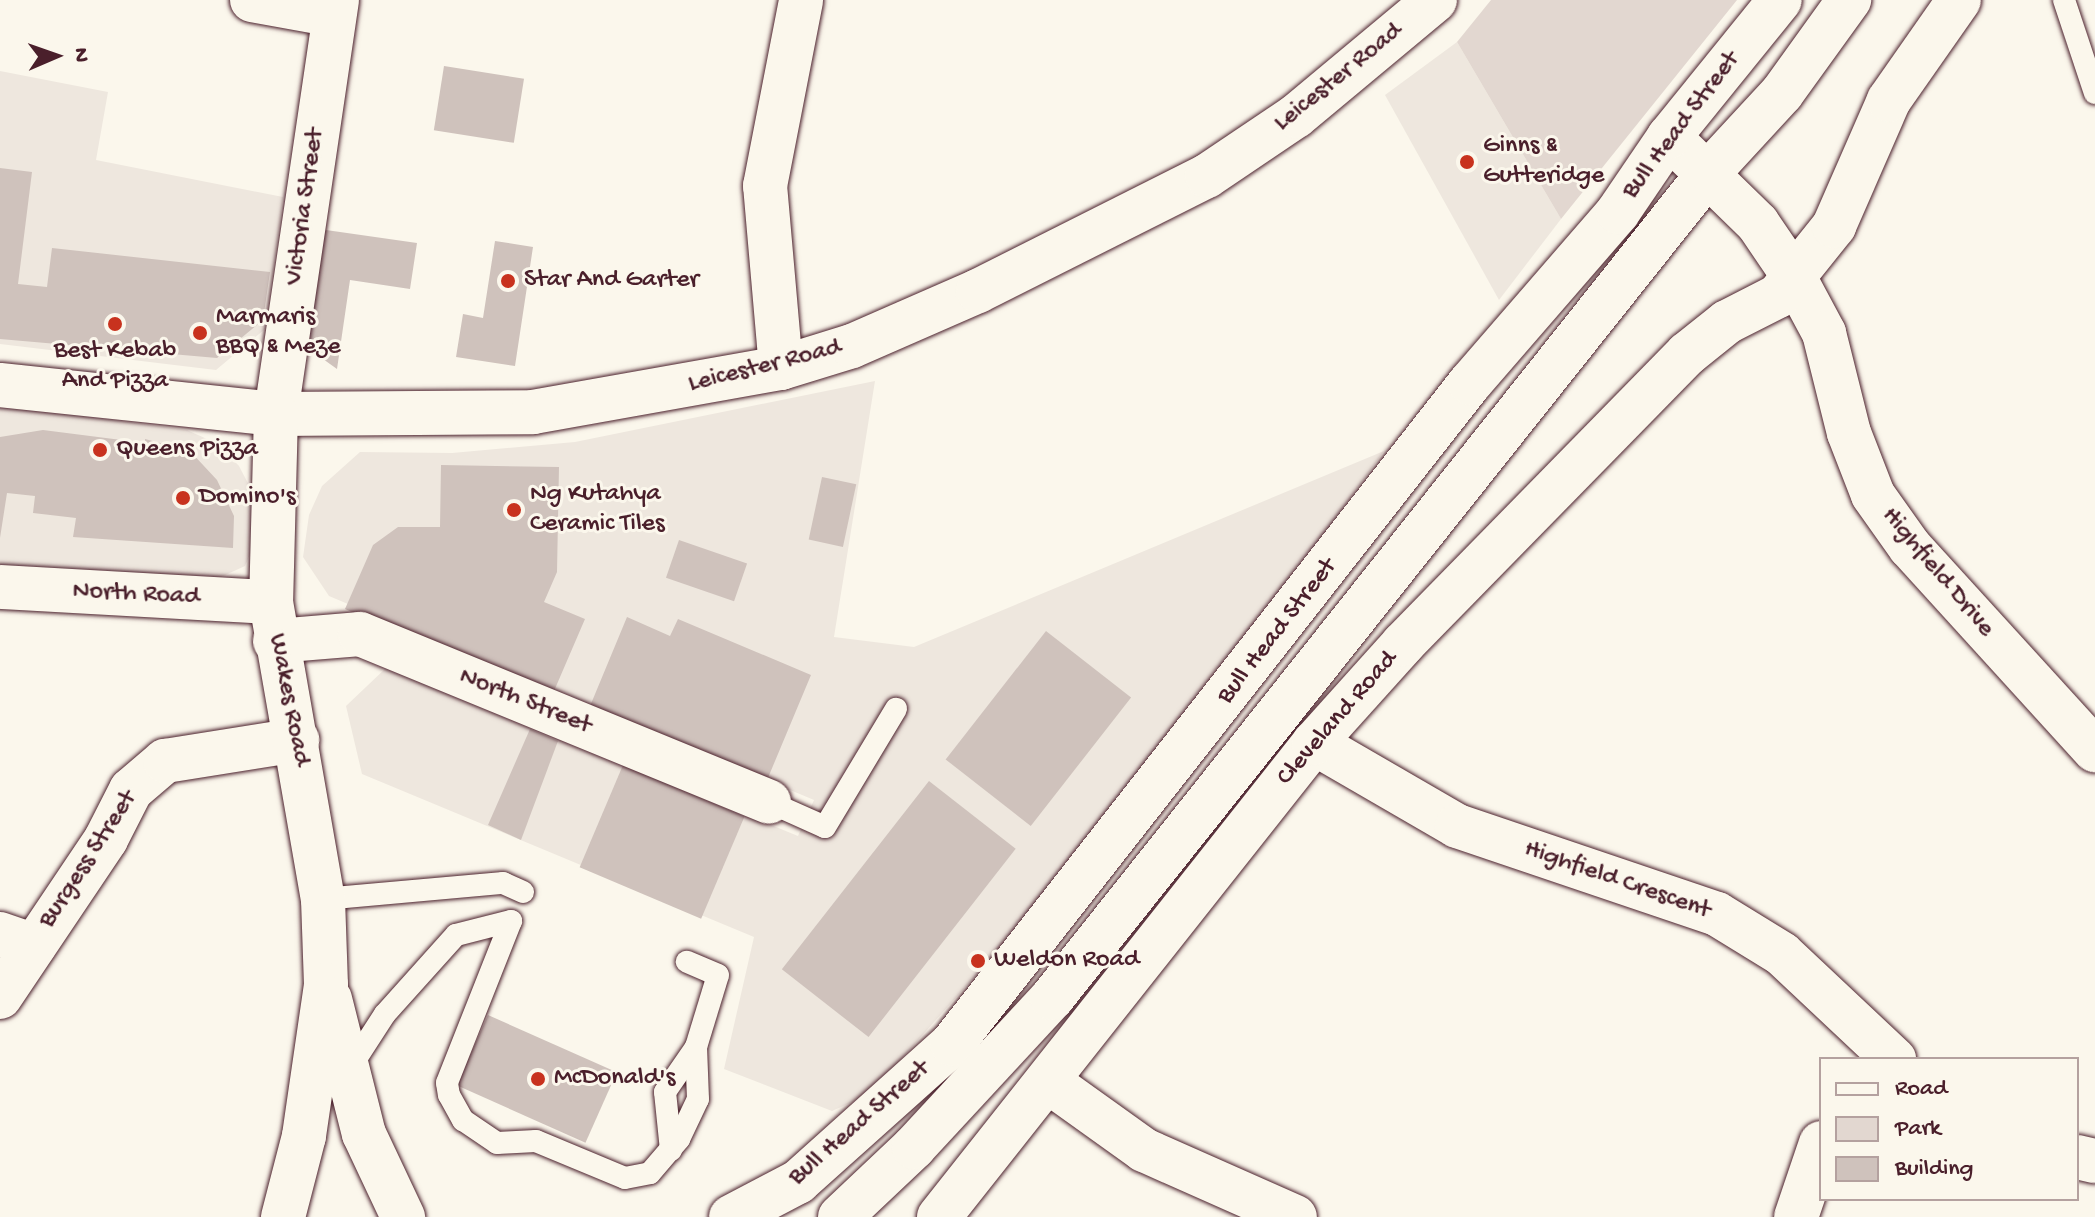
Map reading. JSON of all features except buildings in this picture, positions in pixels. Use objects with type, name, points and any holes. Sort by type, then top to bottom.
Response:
[{"type":"street","points":[[252,0],[336,8]]},
{"type":"street","points":[[781,368],[765,186],[801,0]]},
{"type":"street","name":"Leicester Road","points":[[0,385],[276,414],[533,412],[781,368],[852,346],[978,291],[1207,176],[1296,116],[1435,0]]},
{"type":"street","name":"Bull Head Street","points":[[731,1217],[798,1182],[952,1044],[1470,383],[1618,212],[1669,137],[1780,0]]},
{"type":"street","name":"Bull Head Street","points":[[840,1217],[914,1147],[1052,998],[1710,171],[1782,93],[1849,0]]},
{"type":"street","points":[[1794,277],[1834,226],[1889,100],[1959,0]]},
{"type":"street","name":"Victoria Street","points":[[276,414],[336,8]]},
{"type":"street","name":"Highfield Drive","points":[[1669,137],[1710,171],[1758,224],[1794,277],[1824,333],[1849,433],[1873,495],[1910,547],[2095,750]]},
{"type":"street","name":"Cleveland Road","points":[[939,1217],[1049,1082],[1314,743],[1477,564],[1687,354],[1727,322],[1778,296],[1794,277]]},
{"type":"street","name":"Wakes Road","points":[[276,414],[273,621],[297,740],[323,899],[326,985],[304,1136],[283,1217]]},
{"type":"street","name":"North Road","points":[[0,587],[273,621]]},
{"type":"street","name":"North Street","points":[[273,621],[360,634],[769,802]]},
{"type":"street","name":"Burgess Street","points":[[0,997],[17,940],[106,839],[131,790],[165,761],[297,740]]},
{"type":"street","name":"Highfield Crescent","points":[[1314,743],[1457,826],[1717,914],[1782,954],[1873,1052]]},
{"type":"street","name":"Wakes Road","points":[[326,985],[371,1156],[403,1217]]},
{"type":"street","points":[[1049,1082],[1144,1150],[1295,1217]]},
{"type":"street","points":[[1796,1217],[1819,1149]]},
{"type":"lane","points":[[2064,0],[2095,93]]},
{"type":"lane","points":[[769,802],[825,827],[896,709]]},
{"type":"lane","points":[[323,899],[503,883],[523,892]]},
{"type":"lane","points":[[350,1069],[385,1014],[456,935],[511,921],[447,1083],[463,1120],[497,1143],[536,1141],[625,1178],[650,1173],[671,1150],[698,1099],[696,1047]]},
{"type":"lane","points":[[671,1150],[665,1092],[696,1047],[718,975],[687,962]]},
{"type":"shaded area","points":[[1457,42],[1561,219],[1499,300],[1385,95]]},
{"type":"shaded area","points":[[0,71],[108,92],[96,160],[283,197],[265,329],[216,370],[0,344]]},
{"type":"shaded area","points":[[875,381],[834,637],[914,647],[1384,451],[1129,803],[870,1094],[832,1111],[724,1069],[754,937],[362,774],[346,706],[387,667],[798,836],[814,800],[329,596],[303,557],[309,515],[322,486],[360,452],[452,453],[575,442]]},
{"type":"shaded area","points":[[0,405],[187,430],[218,444],[239,466],[253,493],[253,547],[245,566],[210,582],[0,568]]},
{"type":"green space","points":[[1491,0],[1737,0],[1561,219],[1457,42]]},
{"type":"place","name":"Ginns & Gutteridge","points":[[1467,162]]},
{"type":"place","name":"Star And Garter","points":[[508,281]]},
{"type":"place","name":"Best Kebab And Pizza","points":[[115,324]]},
{"type":"place","name":"Marmaris BBQ & Meze","points":[[200,333]]},
{"type":"place","name":"Queens Pizza","points":[[100,450]]},
{"type":"place","name":"Domino's","points":[[183,498]]},
{"type":"place","name":"Ng Kutahya Ceramic Tiles","points":[[514,510]]},
{"type":"place","name":"Weldon Road","points":[[978,961]]},
{"type":"place","name":"McDonald's","points":[[538,1079]]}]
